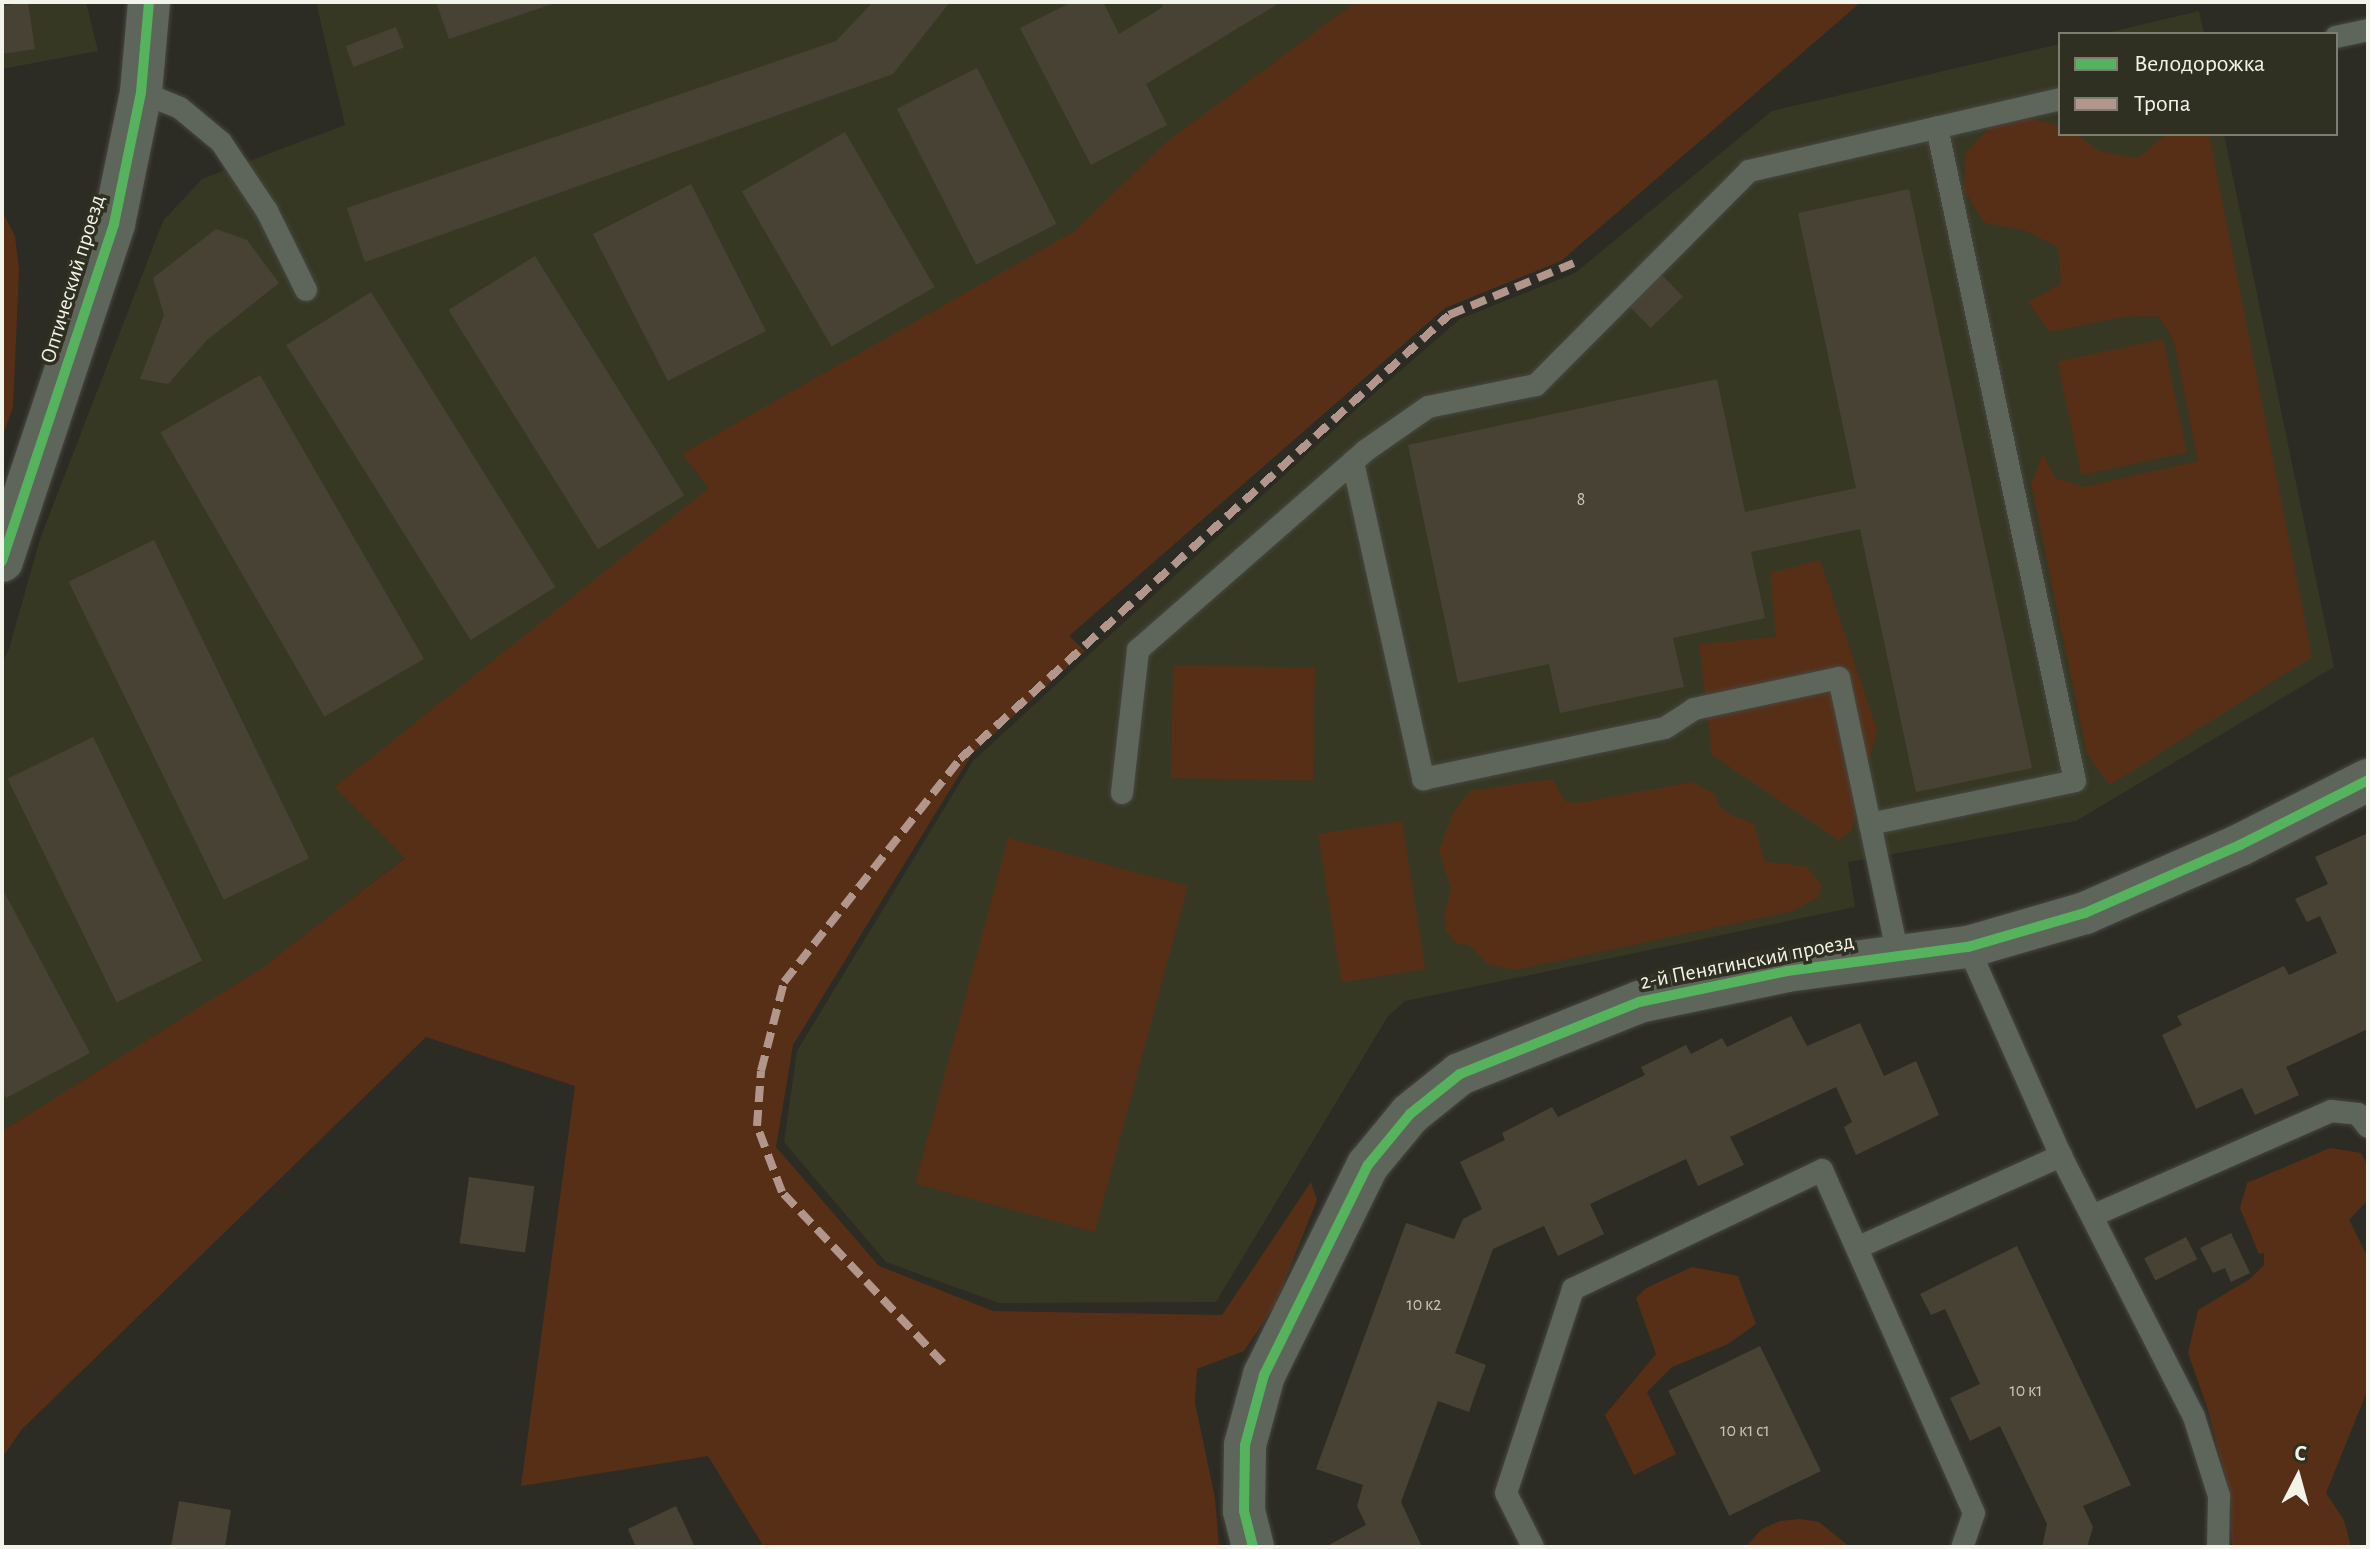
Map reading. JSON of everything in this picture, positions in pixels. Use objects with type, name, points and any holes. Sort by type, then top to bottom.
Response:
[{"type":"street","name":"Оптический проезд","points":[[2,561],[114,224],[141,92],[149,2]]},
{"type":"street","name":"2-й Пенягинский проезд","points":[[1253,1547],[1244,1511],[1245,1445],[1264,1375],[1368,1165],[1410,1114],[1460,1074],[1639,1002],[1787,971],[1968,947],[2085,913],[2240,845],[2368,780]]},
{"type":"lane","points":[[2338,37],[2368,30]]},
{"type":"lane","points":[[141,92],[180,108],[221,142],[267,211],[306,290]]},
{"type":"lane","points":[[1122,793],[1138,650],[1353,462],[1428,407],[1536,385],[1749,171],[2058,99]]},
{"type":"lane","points":[[1870,824],[2075,781],[1937,127]]},
{"type":"lane","points":[[1353,462],[1423,779],[1665,728],[1694,709],[1839,678],[1898,956]]},
{"type":"lane","points":[[1968,947],[2061,1156],[2194,1417],[2219,1496],[2218,1547]]},
{"type":"lane","points":[[2092,1216],[2331,1111],[2358,1114],[2368,1127]]},
{"type":"lane","points":[[1859,1247],[2061,1156]]},
{"type":"lane","points":[[1533,1547],[1506,1493],[1573,1289],[1822,1170],[1859,1247],[1974,1513],[1962,1547]]},
{"type":"shaded area","points":[[2,2],[86,2],[98,51],[2,69]]},
{"type":"shaded area","points":[[316,2],[1505,2],[263,968],[2,1131],[2,663],[9,649],[40,539],[163,221],[202,179],[345,125]]},
{"type":"shaded area","points":[[1356,2],[1861,2],[1561,261],[1445,308],[1069,636],[1085,651],[972,754],[793,1045],[776,1147],[879,1266],[993,1311],[1222,1315],[1311,1182],[1317,1200],[1275,1305],[1244,1351],[1197,1369],[1195,1403],[1215,1498],[1219,1547],[764,1547],[708,1456],[521,1486],[575,1086],[426,1037],[22,1429],[2,1458],[2,1131],[262,968],[405,858],[335,787],[709,488],[682,454],[1075,231],[1164,144]]},
{"type":"shaded area","points":[[2199,11],[2204,32],[2110,32]]},
{"type":"shaded area","points":[[2058,44],[2058,136],[2224,136],[2334,667],[2076,821],[1848,862],[1855,907],[1405,1001],[1388,1016],[1216,1302],[999,1303],[886,1262],[784,1142],[797,1051],[973,761],[1362,404],[1460,319],[1575,273],[1772,111]]},
{"type":"shaded area","points":[[2028,118],[2058,126],[2058,136],[2078,136],[2099,151],[2138,158],[2165,136],[2209,136],[2312,657],[2110,785],[2087,754],[2031,484],[2043,454],[2055,478],[2084,487],[2198,461],[2174,341],[2158,316],[2121,317],[2050,332],[2028,302],[2061,284],[2058,247],[2024,230],[1985,223],[1964,191],[1965,154],[1991,126]]},
{"type":"shaded area","points":[[2,211],[15,236],[19,270],[13,407],[2,438]]},
{"type":"shaded area","points":[[2163,339],[2187,452],[2081,475],[2057,361]]},
{"type":"shaded area","points":[[1820,560],[1877,730],[1852,830],[1839,840],[1712,755],[1699,644],[1776,637],[1770,573]]},
{"type":"shaded area","points":[[1173,665],[1315,667],[1313,780],[1171,778]]},
{"type":"shaded area","points":[[1552,779],[1565,801],[1577,803],[1692,782],[1715,794],[1719,806],[1729,814],[1754,824],[1765,862],[1806,866],[1821,885],[1819,897],[1793,911],[1514,970],[1488,964],[1469,945],[1456,944],[1446,930],[1444,915],[1451,889],[1439,850],[1453,813],[1470,791]]},
{"type":"shaded area","points":[[1402,821],[1425,969],[1342,982],[1318,834]]},
{"type":"shaded area","points":[[1008,838],[1188,886],[1095,1232],[915,1184]]},
{"type":"shaded area","points":[[2330,1148],[2361,1153],[2368,1166],[2368,1200],[2349,1220],[2368,1258],[2368,1389],[2326,1493],[2344,1520],[2351,1547],[2232,1547],[2230,1495],[2208,1410],[2188,1353],[2198,1310],[2250,1279],[2264,1265],[2264,1253],[2259,1254],[2240,1208],[2247,1183]]},
{"type":"shaded area","points":[[1692,1267],[1738,1276],[1756,1324],[1728,1344],[1672,1367],[1647,1392],[1676,1454],[1634,1475],[1605,1415],[1656,1354],[1636,1298],[1646,1288]]},
{"type":"shaded area","points":[[1800,1519],[1819,1522],[1850,1547],[1745,1547],[1762,1529],[1780,1521]]},
{"type":"building","points":[[28,2],[35,49],[2,54],[2,6]]},
{"type":"building","points":[[436,2],[555,2],[555,3],[449,39]]},
{"type":"building","points":[[873,2],[950,2],[893,74],[365,262],[347,208],[836,41]]},
{"type":"building","points":[[1072,2],[1103,2],[1119,34],[1163,7],[1160,2],[1281,2],[1146,84],[1167,125],[1091,165],[1020,28]]},
{"type":"building","points":[[396,27],[404,48],[353,67],[346,46]]},
{"type":"building","points":[[977,68],[1056,224],[976,265],[897,109]]},
{"type":"building","points":[[845,132],[934,287],[831,347],[742,192]]},
{"type":"building","points":[[691,184],[766,331],[668,381],[593,234]]},
{"type":"building","points":[[1909,189],[2032,768],[1916,792],[1860,529],[1751,552],[1765,618],[1673,638],[1684,687],[1560,713],[1549,664],[1458,683],[1408,445],[1717,379],[1745,512],[1856,488],[1798,213]]},
{"type":"building","points":[[216,229],[247,240],[279,283],[207,340],[168,384],[140,379],[164,315],[153,278]]},
{"type":"building","points":[[535,256],[684,495],[598,549],[448,310]]},
{"type":"building","points":[[1660,273],[1683,297],[1651,328],[1628,304]]},
{"type":"building","points":[[371,292],[555,587],[471,640],[286,345]]},
{"type":"building","points":[[260,375],[424,659],[324,717],[160,433]]},
{"type":"building","points":[[154,540],[309,858],[224,900],[69,582]]},
{"type":"building","points":[[93,737],[202,961],[117,1002],[8,779]]},
{"type":"building","points":[[2368,833],[2368,1029],[2286,1067],[2299,1095],[2255,1115],[2242,1088],[2196,1109],[2162,1035],[2182,1025],[2177,1016],[2284,966],[2289,975],[2337,953],[2320,916],[2307,922],[2295,899],[2328,884],[2315,857]]},
{"type":"building","points":[[2,888],[90,1053],[6,1098],[2,1090]]},
{"type":"building","points":[[1791,1016],[1807,1046],[1860,1023],[1884,1076],[1916,1061],[1939,1115],[1856,1155],[1844,1127],[1852,1122],[1836,1087],[1730,1137],[1744,1165],[1698,1186],[1686,1159],[1590,1204],[1604,1234],[1558,1256],[1544,1226],[1493,1249],[1455,1353],[1486,1365],[1469,1412],[1438,1401],[1401,1502],[1422,1547],[1325,1547],[1366,1525],[1357,1506],[1363,1485],[1316,1469],[1406,1223],[1454,1239],[1463,1219],[1482,1209],[1460,1162],[1505,1140],[1502,1133],[1552,1107],[1558,1117],[1645,1075],[1641,1067],[1686,1045],[1691,1054],[1722,1038],[1727,1047]]},
{"type":"building","points":[[469,1177],[534,1186],[525,1253],[460,1243]]},
{"type":"building","points":[[2231,1233],[2250,1273],[2231,1282],[2225,1268],[2213,1273],[2200,1248]]},
{"type":"building","points":[[2186,1237],[2197,1259],[2155,1281],[2144,1258]]},
{"type":"building","points":[[2017,1246],[2131,1485],[2083,1506],[2093,1527],[2087,1547],[2042,1547],[2047,1524],[2000,1426],[1970,1441],[1950,1398],[1980,1384],[1945,1309],[1931,1315],[1920,1294]]},
{"type":"building","points":[[1760,1346],[1821,1471],[1729,1516],[1668,1391]]},
{"type":"building","points":[[179,1501],[231,1510],[225,1547],[171,1547]]},
{"type":"building","points":[[676,1506],[695,1547],[636,1547],[628,1529]]},
{"type":"marked path","points":[[943,1363],[782,1192],[757,1126],[761,1071],[784,982],[960,759],[1449,315],[1574,263]]},
{"type":"cycle path","points":[[2,561],[114,224],[141,92],[149,2]]},
{"type":"cycle path","points":[[1253,1547],[1244,1511],[1245,1445],[1264,1375],[1368,1165],[1410,1114],[1460,1074],[1639,1002],[1787,971],[1968,947],[2085,913],[2240,845],[2368,780]]}]
